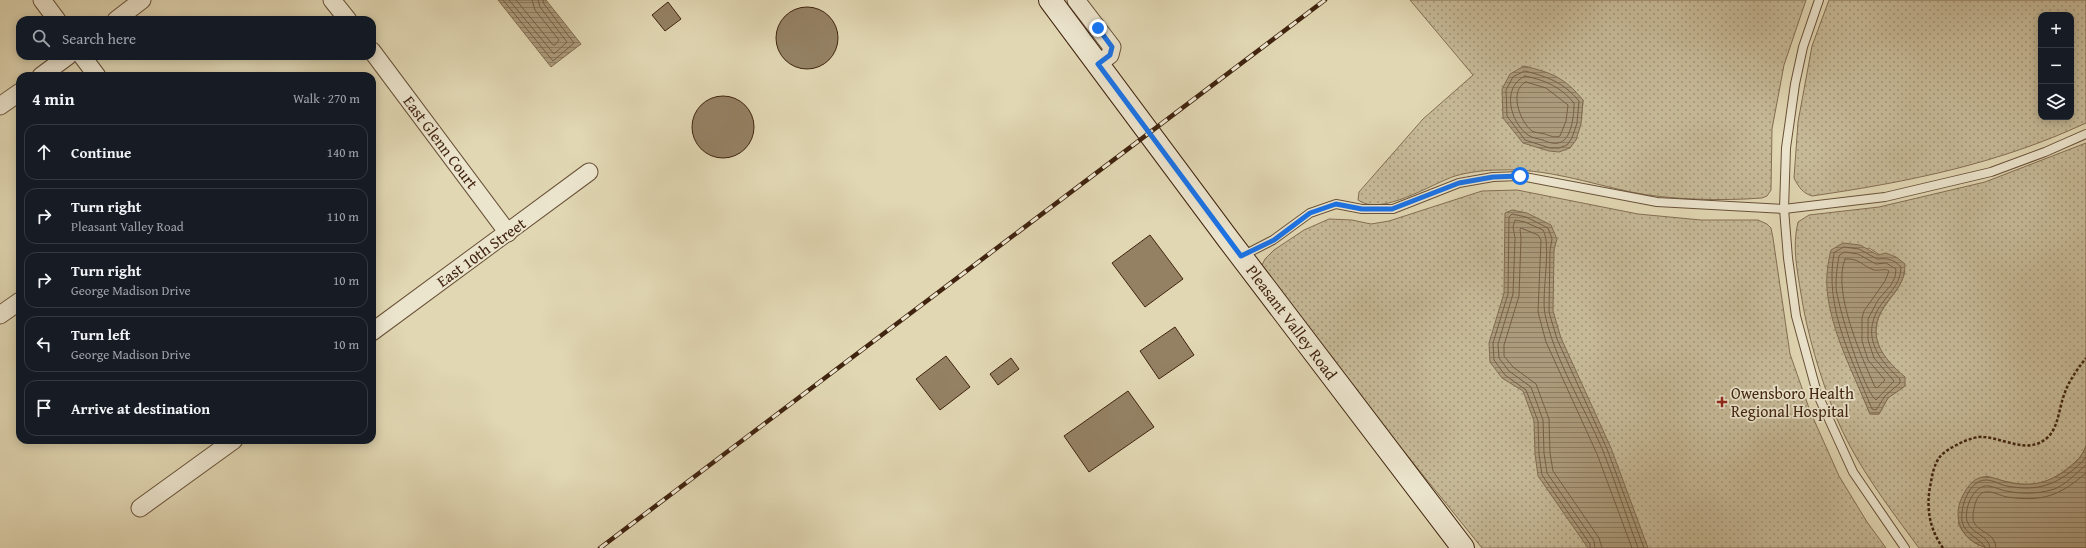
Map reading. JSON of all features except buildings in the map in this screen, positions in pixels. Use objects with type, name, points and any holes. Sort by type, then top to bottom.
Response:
[{"type":"street","points":[[42,0],[54,16]]},
{"type":"street","points":[[121,16],[142,0]]},
{"type":"street","points":[[332,0],[345,16]]},
{"type":"street","name":"Pleasant Valley Road","points":[[1050,0],[1241,256],[1463,548]]},
{"type":"street","points":[[1076,0],[1112,47],[1110,55],[1098,64]]},
{"type":"street","name":"East Glenn Court","points":[[376,56],[508,233]]},
{"type":"street","points":[[46,72],[63,60]]},
{"type":"street","points":[[85,60],[94,72]]},
{"type":"street","points":[[0,106],[16,95]]},
{"type":"street","name":"East 10th Street","points":[[376,329],[589,172]]},
{"type":"street","points":[[0,315],[16,304]]},
{"type":"street","points":[[140,508],[228,444]]},
{"type":"lane","points":[[1819,0],[1803,47],[1795,84],[1786,148],[1784,209],[1788,258],[1796,316],[1816,393],[1853,472],[1905,548]]},
{"type":"lane","points":[[1241,256],[1274,240],[1310,213],[1336,204],[1362,209],[1392,209],[1459,183],[1493,177],[1520,176],[1657,202],[1784,209],[1885,197],[1991,172],[2045,152],[2086,134]]},
{"type":"path","points":[[1943,548],[1936,538],[1929,518],[1929,494],[1933,471],[1939,457],[1966,440],[1984,436],[2022,446],[2034,446],[2048,437],[2056,425],[2064,397],[2073,375],[2086,358]]},
{"type":"shaded area","points":[[1410,0],[1806,0],[1784,65],[1772,129],[1771,190],[1767,196],[1762,198],[1714,200],[1662,197],[1631,192],[1533,171],[1489,170],[1455,176],[1420,192],[1379,205],[1368,204],[1358,200],[1359,192],[1423,119],[1473,75]],"holes":[[[1583,100],[1578,131],[1570,148]]]},
{"type":"shaded area","points":[[1829,0],[2086,0],[2086,123],[2053,137],[2020,150],[1952,170],[1848,191],[1812,196],[1802,190],[1794,178],[1798,122],[1812,46]]},
{"type":"shaded area","points":[[2086,143],[2086,446],[2079,458],[2059,475],[2039,483],[2019,484],[1986,476],[1958,523],[1963,532],[1973,542],[1988,548],[1919,548],[1872,483],[1843,432],[1829,400],[1819,370],[1804,309],[1795,249],[1796,231],[1798,222],[1809,215],[1879,207],[1985,182]],"holes":[[[1869,248],[1905,271],[1899,286],[1879,317],[1876,327],[1878,345],[1889,362],[1904,377],[1905,386],[1888,398],[1879,414],[1870,414],[1847,360],[1835,323],[1828,286],[1828,266]]]},
{"type":"shaded area","points":[[1517,190],[1638,214],[1701,220],[1758,220],[1767,224],[1771,228],[1773,238],[1790,354],[1810,411],[1839,476],[1867,522],[1886,548],[1482,548],[1262,276],[1260,269],[1265,259],[1274,250],[1304,230],[1329,219],[1352,220],[1371,224],[1389,221],[1482,191]]},
{"type":"water","points":[[498,0],[546,0],[581,44],[551,67]]},
{"type":"water","points":[[1524,66],[1557,77],[1570,86],[1583,100],[1581,124],[1576,140],[1570,148],[1559,152],[1549,151],[1523,143],[1503,118],[1502,89],[1510,74]]},
{"type":"water","points":[[1512,210],[1527,213],[1551,225],[1557,239],[1554,250],[1553,311],[1561,338],[1611,448],[1648,548],[1588,548],[1538,476],[1535,454],[1534,421],[1523,391],[1502,378],[1490,362],[1489,343],[1504,293],[1505,213]]},
{"type":"water","points":[[1843,243],[1860,245],[1878,255],[1886,253],[1896,257],[1905,264],[1905,271],[1901,282],[1879,316],[1876,326],[1876,335],[1878,344],[1883,353],[1896,369],[1905,377],[1905,386],[1888,398],[1879,414],[1870,414],[1844,353],[1829,305],[1827,279],[1831,250]]},
{"type":"water","points":[[2086,446],[2086,548],[1988,548],[1972,541],[1966,536],[1959,522],[1959,506],[1966,490],[1975,480],[1987,477],[2023,484],[2044,482],[2072,466],[2078,460]]},
{"type":"railway","points":[[600,548],[1325,0]]},
{"type":"place","name":"Owensboro Health Regional Hospital","points":[[1722,402]]},
{"type":"route","points":[[1098,28],[1110,42],[1112,47],[1110,55],[1098,64],[1241,256],[1274,240],[1310,213],[1336,204],[1362,209],[1392,209],[1459,183],[1493,177],[1520,176]]}]
